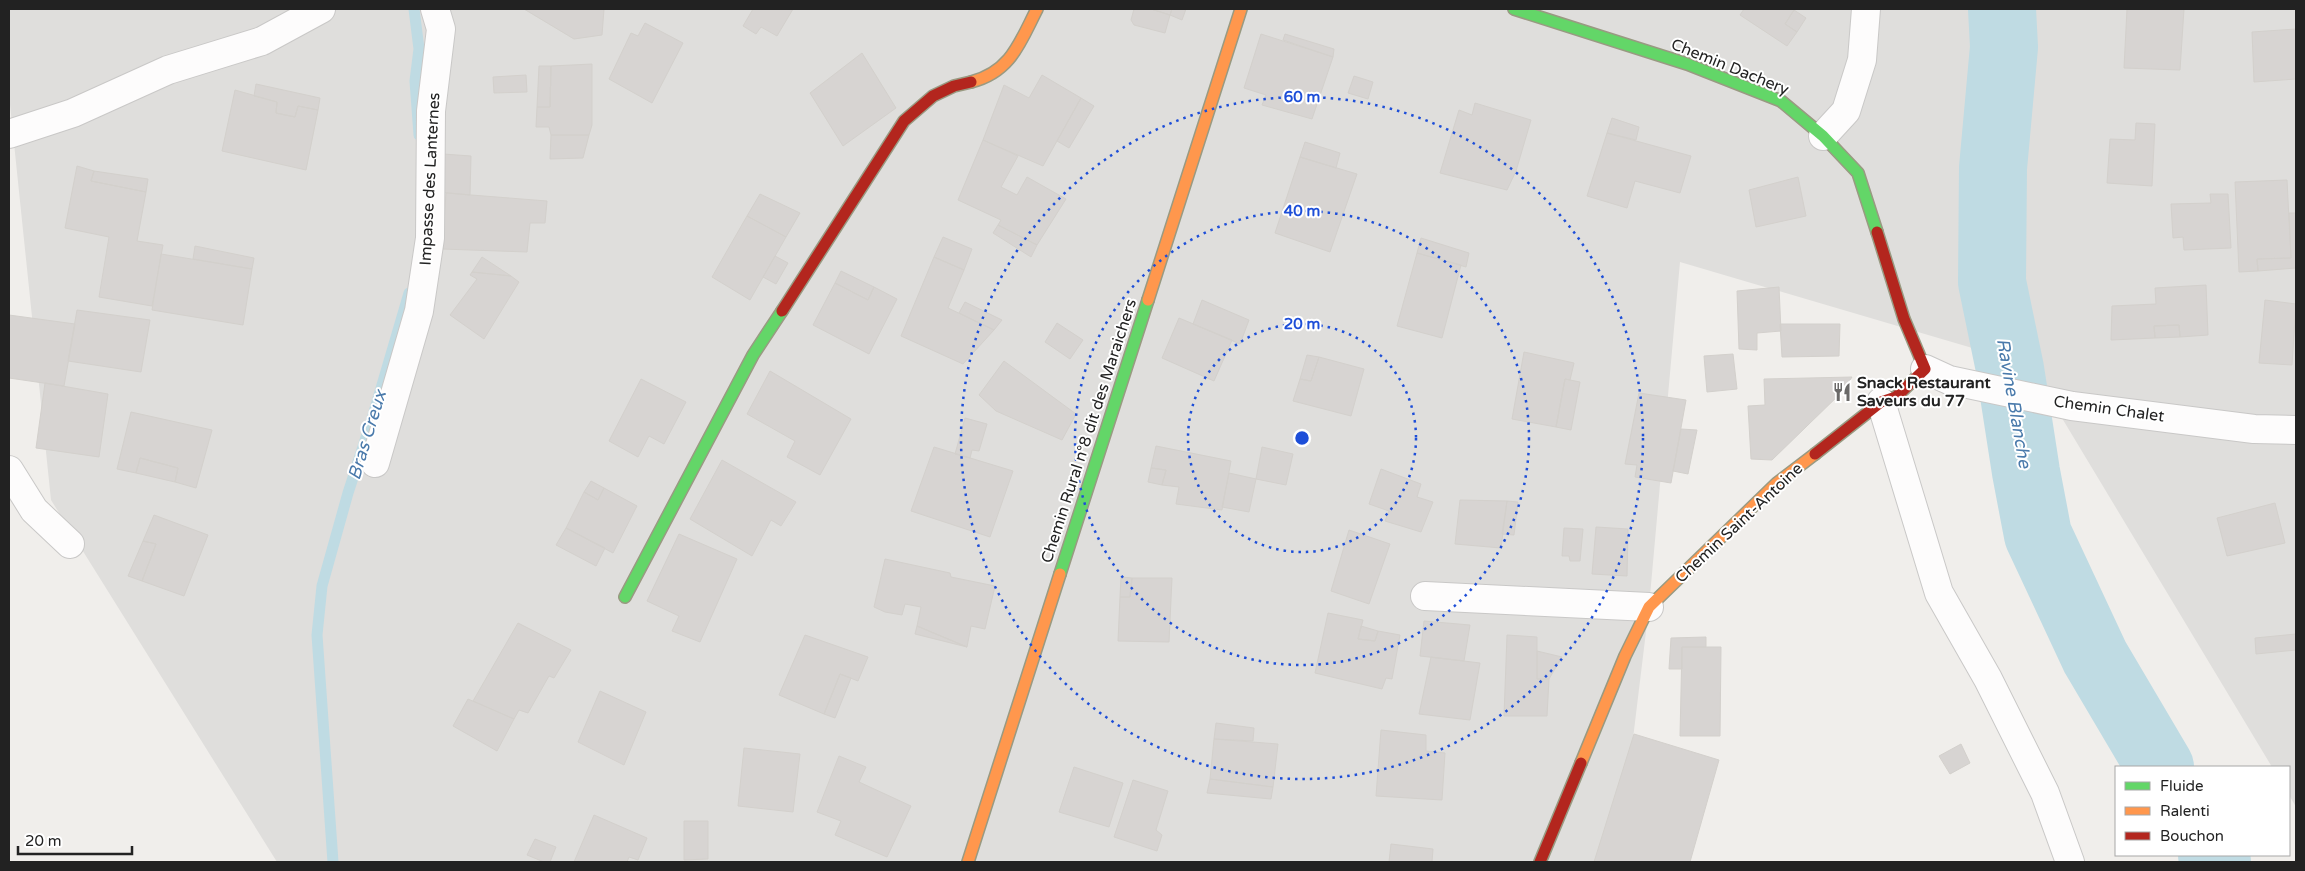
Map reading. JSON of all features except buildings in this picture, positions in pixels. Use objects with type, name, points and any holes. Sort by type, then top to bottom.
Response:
[{"type":"street","points":[[9,134],[73,113],[168,70],[262,41],[321,9]]},
{"type":"street","name":"Impasse des Lanternes","points":[[375,463],[419,311],[430,238],[431,111],[441,29],[435,9]]},
{"type":"street","points":[[625,597],[753,355],[904,121],[919,105],[936,93],[956,85],[974,82],[1000,68],[1007,62],[1018,46],[1037,9]]},
{"type":"street","name":"Chemin Rural n°8 dit des Maraichers","points":[[968,862],[1241,9]]},
{"type":"street","name":"Chemin Dachery","points":[[1514,9],[1687,64],[1781,101],[1823,136],[1858,173],[1904,318],[1937,374]]},
{"type":"street","points":[[1823,136],[1846,111],[1862,60],[1866,9]]},
{"type":"street","name":"Chemin Saint-Antoine","points":[[1540,862],[1625,656],[1649,607],[1777,483],[1881,402],[1896,397],[1937,374]]},
{"type":"street","name":"Chemin Chalet","points":[[1937,374],[2072,406],[2254,429],[2296,430]]},
{"type":"street","points":[[1881,402],[1939,593],[1988,679],[2045,793],[2070,862]]},
{"type":"street","points":[[9,470],[34,510],[70,544]]},
{"type":"street","points":[[1425,596],[1649,607]]},
{"type":"shaded area","points":[[9,9],[2296,9],[2296,807],[2290,797],[2290,766],[2271,766],[2030,365],[1680,262],[1649,607],[1618,862],[277,862],[51,500],[9,95]]},
{"type":"waterway","name":"Bras Creux","points":[[414,9],[419,49],[415,81],[419,135]]},
{"type":"waterway","name":"Ravine Blanche","points":[[2002,9],[2004,47],[1993,168],[1992,282],[2010,369],[2038,535],[2095,657],[2159,766]]},
{"type":"waterway","name":"Bras Creux","points":[[333,862],[317,635],[322,586],[348,493],[409,293]]},
{"type":"waterway","name":"Ravine Blanche","points":[[2213,856],[2217,862]]},
{"type":"traffic: fast","points":[[1514,9],[1687,64],[1781,101],[1823,136],[1858,173],[1877,232]]},
{"type":"traffic: fast","points":[[1060,574],[1148,300]]},
{"type":"traffic: fast","points":[[625,597],[753,355],[782,311]]},
{"type":"traffic: slow","points":[[971,82],[996,71],[1005,63],[1019,44],[1037,9]]},
{"type":"traffic: slow","points":[[1148,300],[1241,9]]},
{"type":"traffic: slow","points":[[1581,763],[1625,656],[1649,607],[1777,483],[1815,454]]},
{"type":"traffic: slow","points":[[968,862],[1060,574]]},
{"type":"traffic: jam","points":[[782,311],[904,121],[933,96],[954,86],[971,82]]},
{"type":"traffic: jam","points":[[1815,454],[1881,402],[1896,397],[1925,369],[1904,319],[1877,232]]},
{"type":"traffic: jam","points":[[1540,862],[1581,763]]},
{"type":"place","name":"Snack Restaurant Saveurs du 77","points":[[1842,392]]}]
